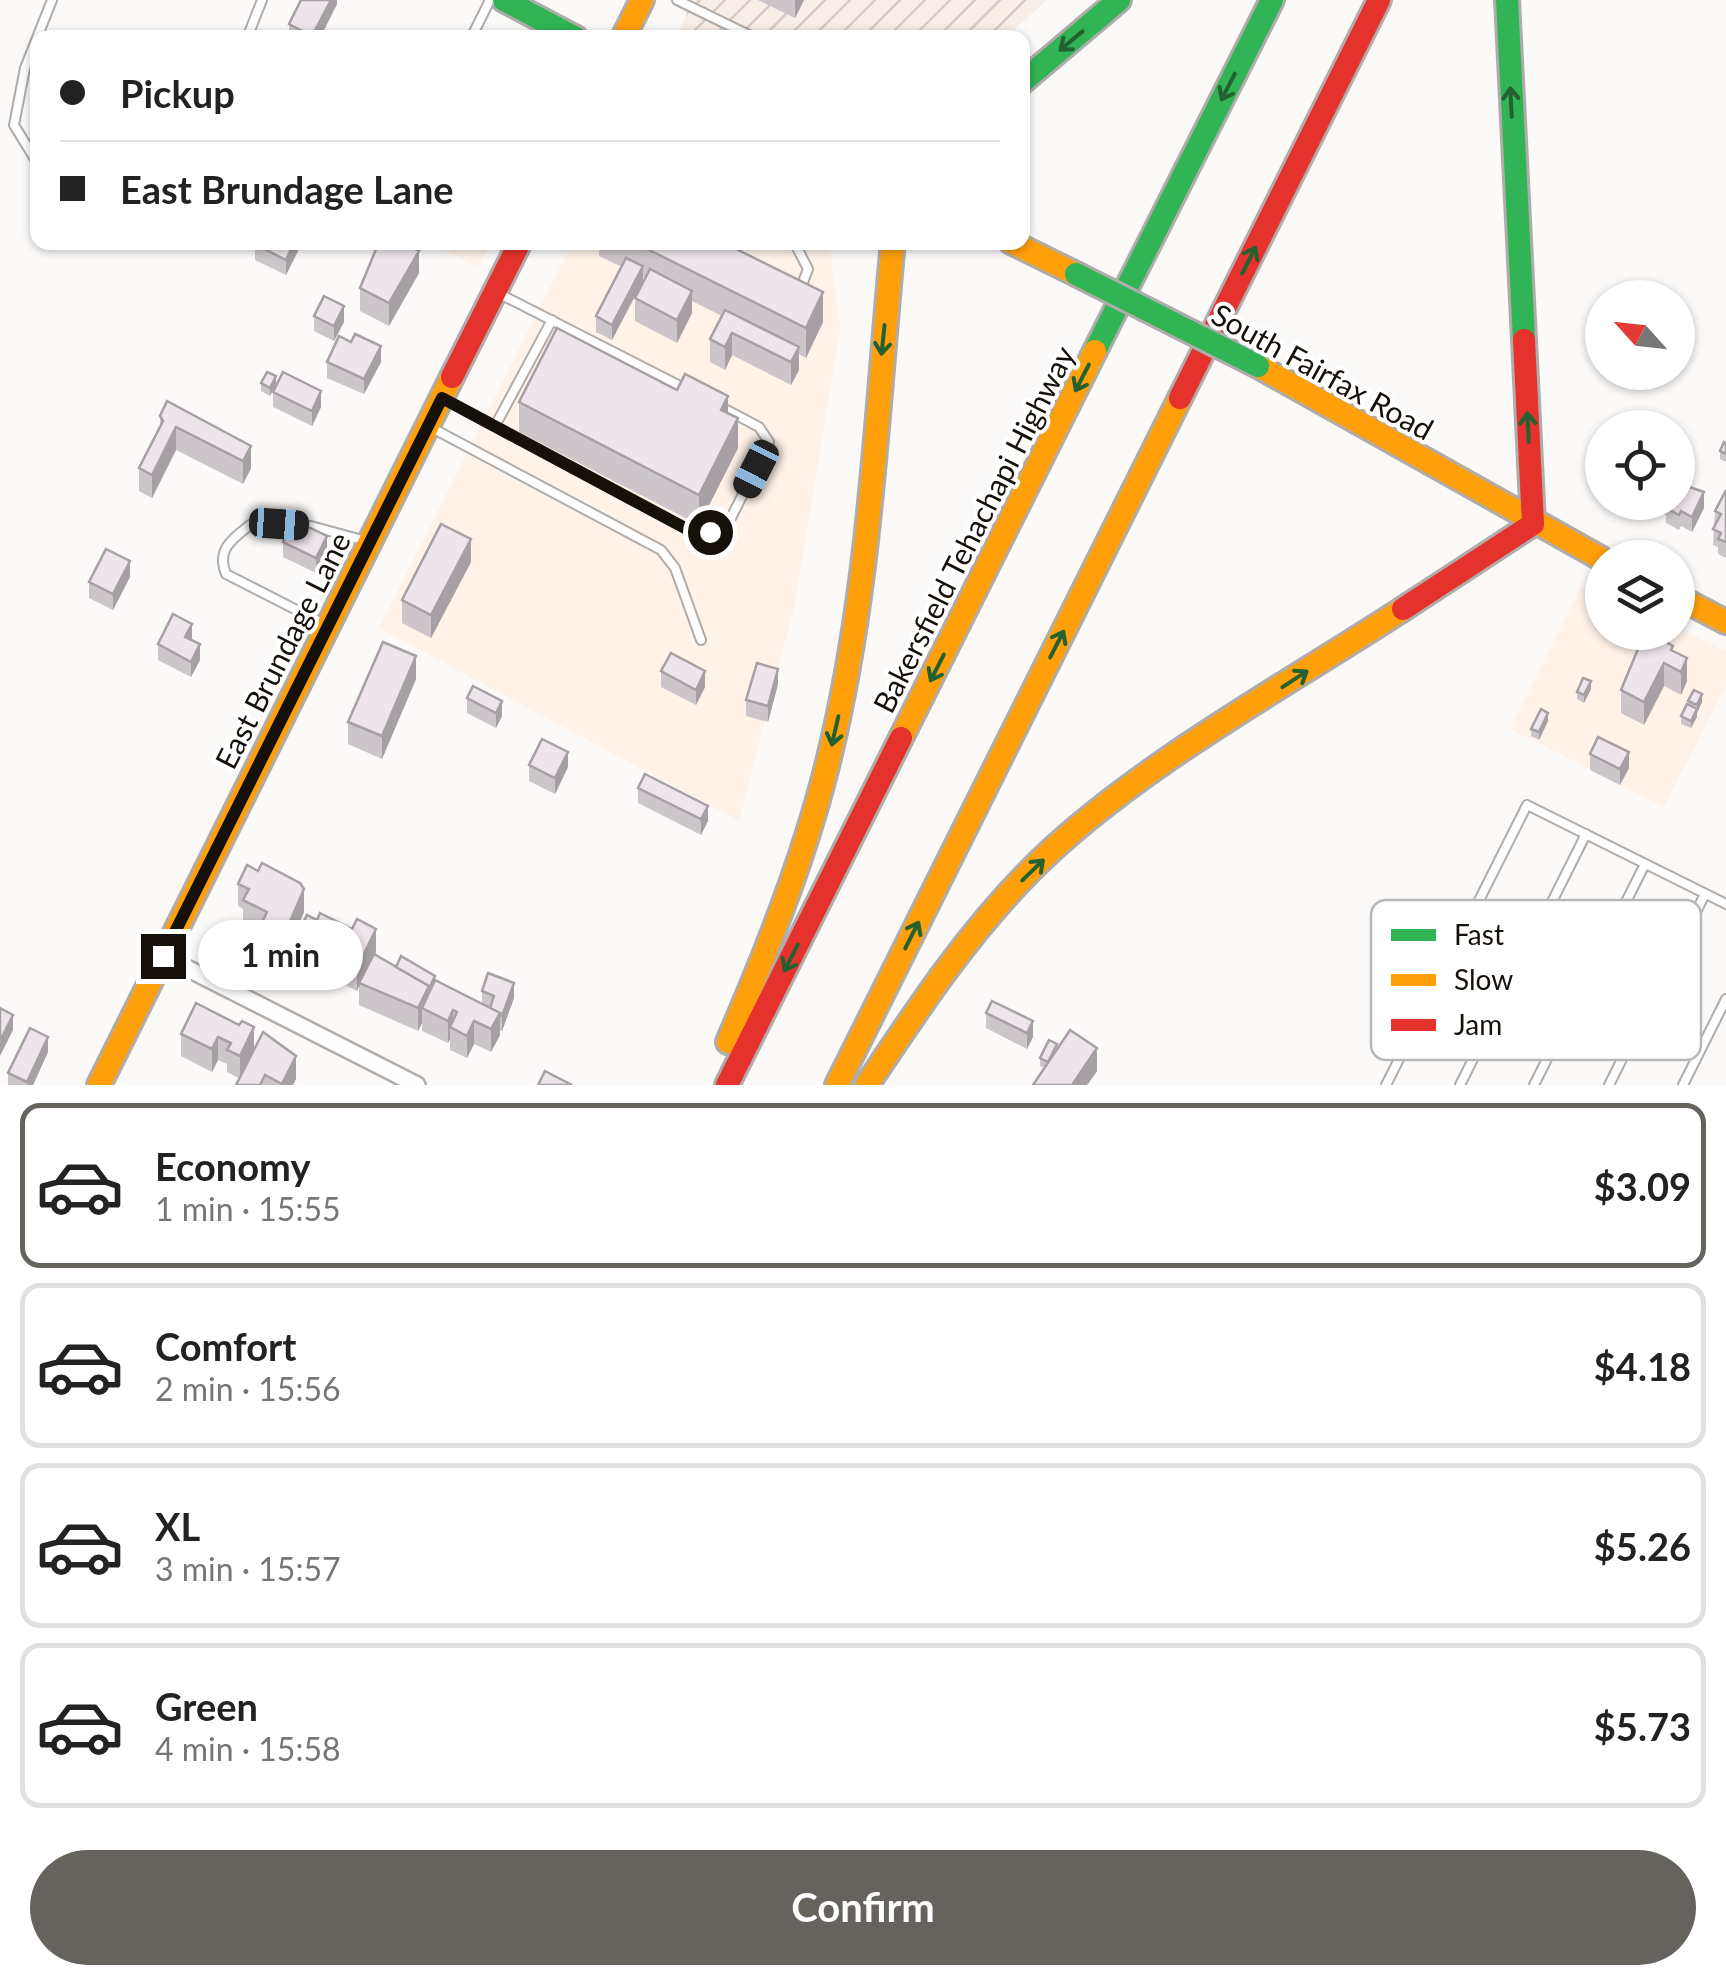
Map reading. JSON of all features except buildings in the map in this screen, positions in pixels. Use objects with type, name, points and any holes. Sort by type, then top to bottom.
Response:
[{"type":"main road","points":[[504,0],[561,30]]},
{"type":"main road","points":[[627,30],[642,0]]},
{"type":"main road","points":[[1030,75],[1119,0]]},
{"type":"main road","name":"Bakersfield Tehachapi Highway","points":[[727,1085],[1272,0]]},
{"type":"main road","points":[[837,1085],[1379,0]]},
{"type":"main road","points":[[867,1085],[950,961],[1029,872],[1073,832],[1161,767],[1534,524],[1508,0]]},
{"type":"main road","name":"East Brundage Lane","points":[[98,1085],[516,250]]},
{"type":"main road","points":[[709,1085],[798,867],[836,730],[857,602],[892,250]]},
{"type":"main road","name":"South Fairfax Road","points":[[1026,250],[1258,366],[1585,551]]},
{"type":"main road","points":[[1695,606],[1726,622]]},
{"type":"street","points":[[163,956],[416,1085]]},
{"type":"lane","points":[[40,30],[52,0]]},
{"type":"lane","points":[[250,30],[262,0]]},
{"type":"lane","points":[[475,30],[490,0]]},
{"type":"lane","points":[[677,0],[739,30]]},
{"type":"lane","points":[[30,55],[14,125],[30,151]]},
{"type":"lane","points":[[783,282],[799,290],[808,270],[798,250]]},
{"type":"lane","points":[[496,291],[690,391]]},
{"type":"lane","points":[[496,426],[552,320]]},
{"type":"lane","points":[[442,398],[685,528],[710,532],[728,524],[769,442],[759,427],[708,400]]},
{"type":"lane","points":[[428,426],[661,550],[675,568],[701,640]]},
{"type":"lane","points":[[328,626],[226,574],[221,562],[226,545],[250,525],[311,526],[370,542]]},
{"type":"lane","points":[[1480,900],[1528,805],[1726,904]]},
{"type":"lane","points":[[1553,900],[1586,834]]},
{"type":"lane","points":[[1627,900],[1645,864]]},
{"type":"lane","points":[[1701,900],[1704,894]]},
{"type":"lane","points":[[1701,1049],[1726,999]]},
{"type":"lane","points":[[1386,1085],[1399,1060]]},
{"type":"lane","points":[[1460,1085],[1473,1060]]},
{"type":"lane","points":[[1534,1085],[1547,1060]]},
{"type":"lane","points":[[1609,1085],[1621,1060]]},
{"type":"lane","points":[[1683,1085],[1696,1060]]},
{"type":"shaded area","points":[[693,0],[1047,0],[1014,30],[680,28]]},
{"type":"shaded area","points":[[444,250],[487,250],[479,267]]},
{"type":"shaded area","points":[[568,250],[827,250],[840,328],[796,600],[739,821],[379,628]]},
{"type":"shaded area","points":[[1581,587],[1585,588],[1585,650],[1695,650],[1695,636],[1726,651],[1726,686],[1664,807],[1510,729]]},
{"type":"traffic: fast","points":[[504,0],[561,30]]},
{"type":"traffic: fast","points":[[1030,75],[1119,0]]},
{"type":"traffic: fast","points":[[1095,351],[1272,0]]},
{"type":"traffic: fast","points":[[1507,0],[1524,340]]},
{"type":"traffic: fast","points":[[1076,274],[1258,366]]},
{"type":"traffic: slow","points":[[627,30],[642,0]]},
{"type":"traffic: slow","points":[[728,1042],[794,874],[841,705],[870,507],[892,250]]},
{"type":"traffic: slow","points":[[1027,250],[1076,274]]},
{"type":"traffic: slow","points":[[901,738],[1095,351]]},
{"type":"traffic: slow","points":[[1258,366],[1585,549]]},
{"type":"traffic: slow","points":[[99,1085],[452,377]]},
{"type":"traffic: slow","points":[[837,1085],[1180,398]]},
{"type":"traffic: slow","points":[[1695,606],[1726,622]]},
{"type":"traffic: slow","points":[[867,1085],[963,948],[1029,872],[1068,835],[1159,765],[1403,609]]},
{"type":"traffic: jam","points":[[1180,398],[1379,0]]},
{"type":"traffic: jam","points":[[452,377],[516,250]]},
{"type":"traffic: jam","points":[[1403,609],[1533,524],[1524,340]]},
{"type":"traffic: jam","points":[[727,1085],[901,738]]},
{"type":"route","points":[[163,956],[442,398],[685,528],[710,532]]}]
